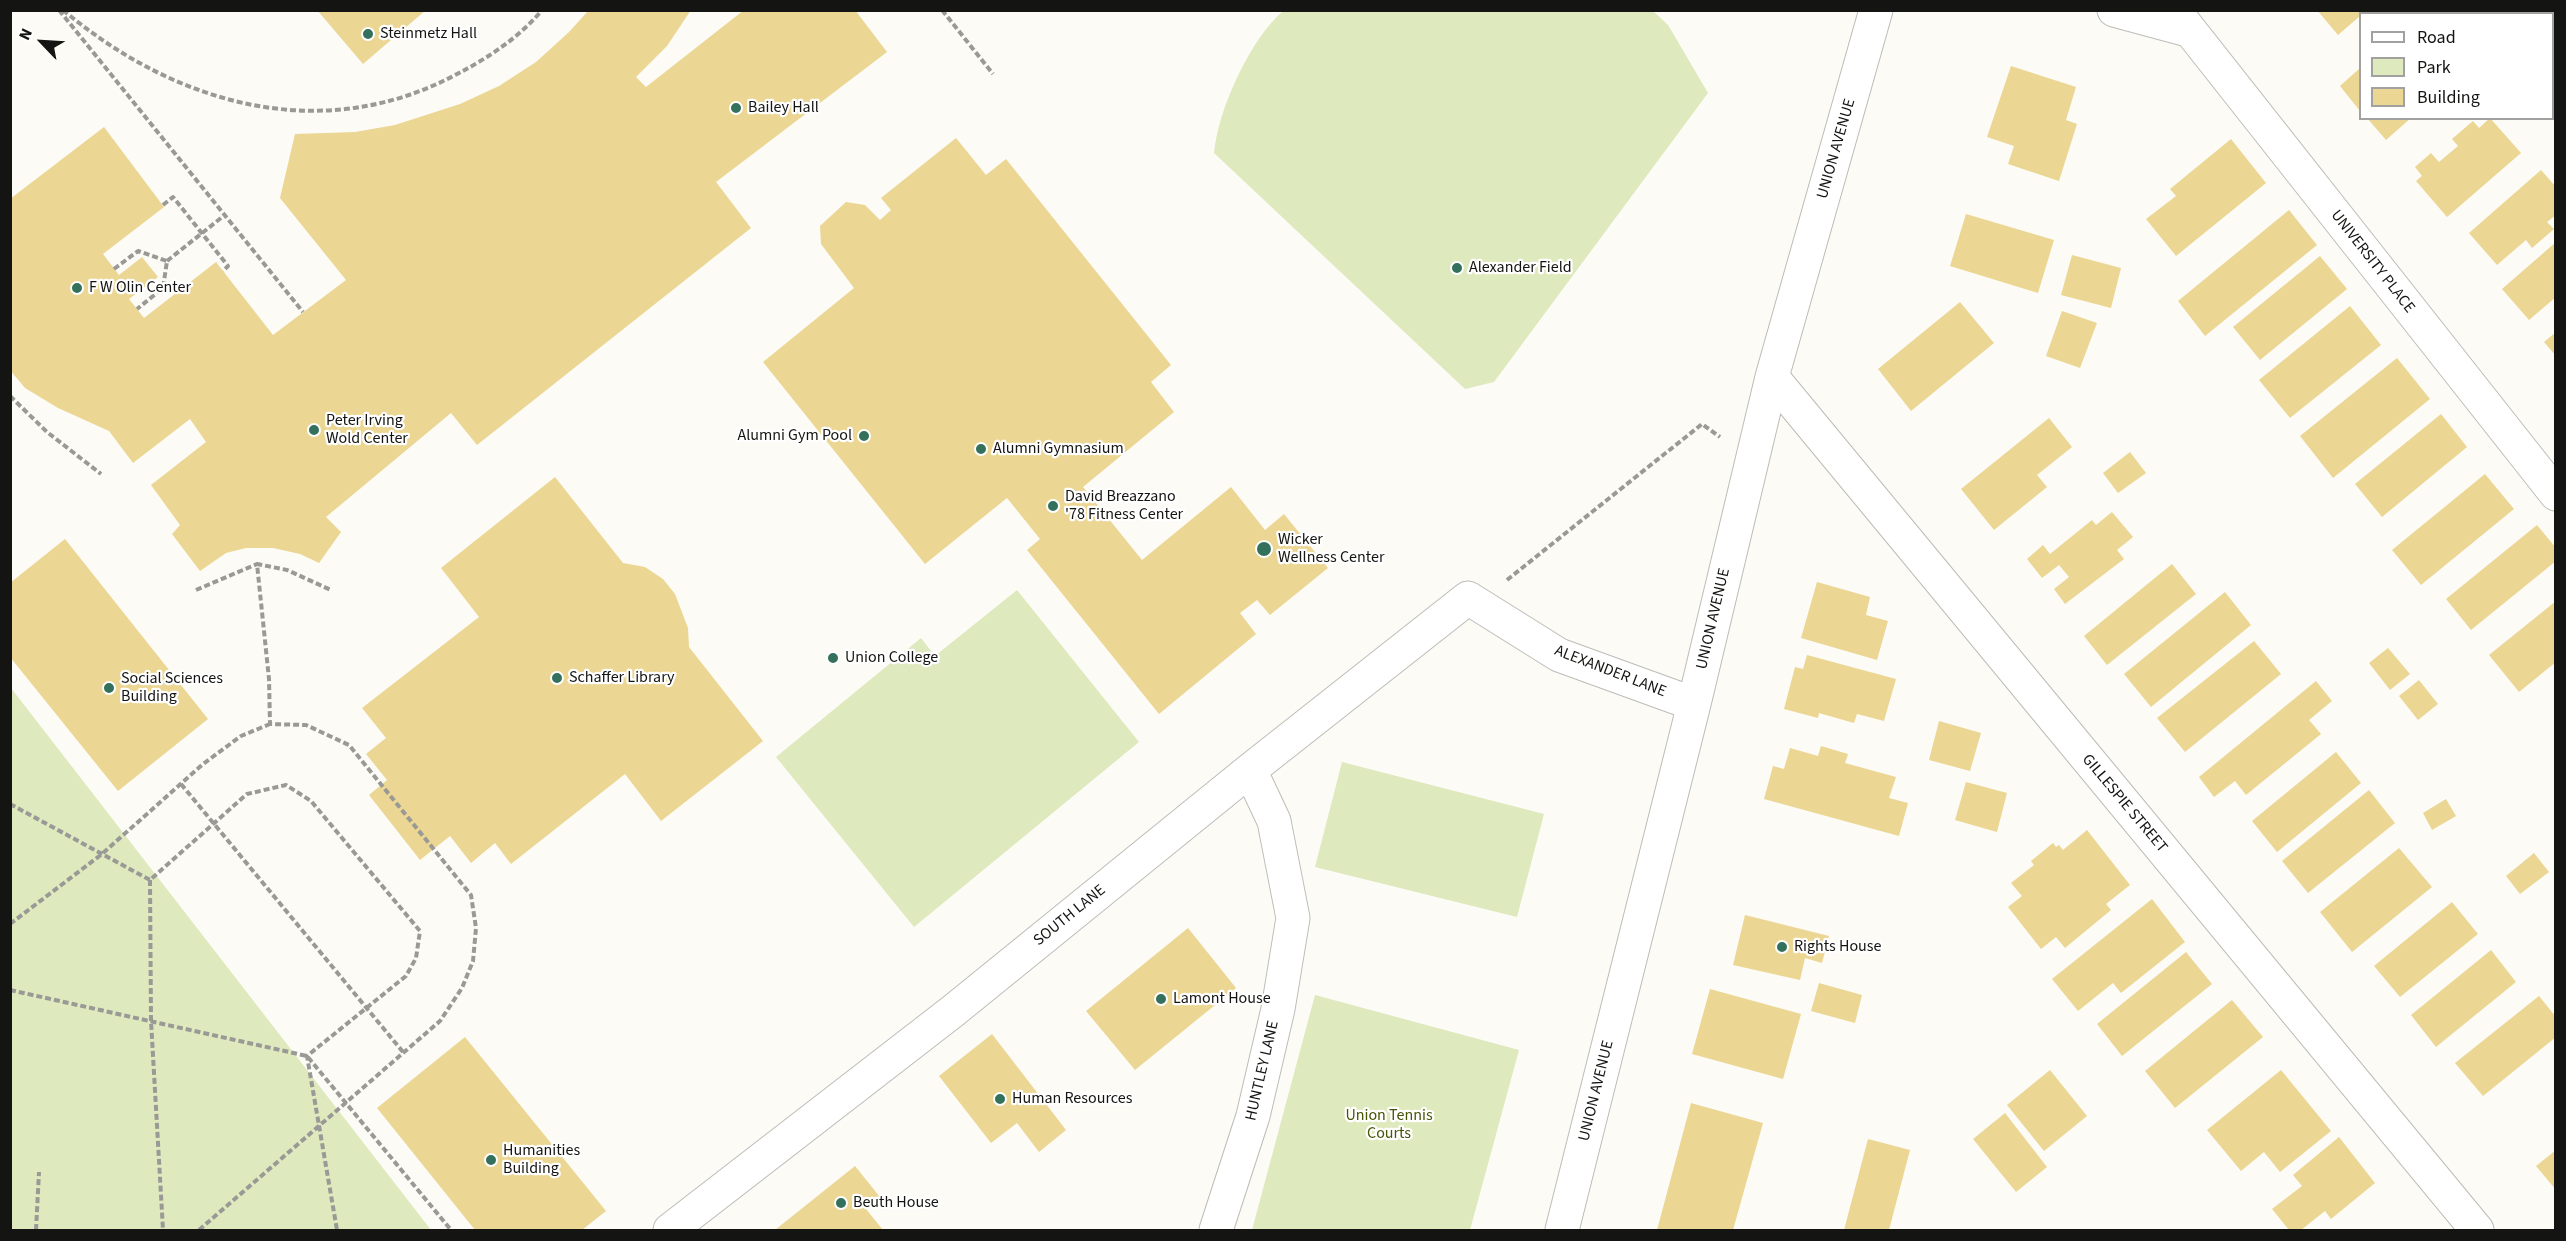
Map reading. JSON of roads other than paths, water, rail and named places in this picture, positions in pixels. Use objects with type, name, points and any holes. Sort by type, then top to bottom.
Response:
[{"type":"street","name":"UNION AVENUE","points":[[1562,1230],[1694,705],[1772,377],[1876,10]]},
{"type":"street","name":"UNIVERSITY PLACE","points":[[2114,10],[2181,20],[2556,494]]},
{"type":"street","name":"GILLESPIE STREET","points":[[1772,377],[2477,1230]]},
{"type":"street","name":"ALEXANDER LANE","points":[[1473,601],[1559,655],[1694,705]]},
{"type":"street","name":"SOUTH LANE","points":[[670,1230],[953,1011],[1250,770],[1473,601]]},
{"type":"street","name":"HUNTLEY LANE","points":[[1216,1230],[1253,1116],[1278,1008],[1293,918],[1274,821],[1250,770]]},
{"type":"place","name":"Steinmetz Hall","points":[[368,34]]},
{"type":"place","name":"Bailey Hall","points":[[736,108]]},
{"type":"place","name":"Alexander Field","points":[[1457,268]]},
{"type":"place","name":"F W Olin Center","points":[[77,288]]},
{"type":"place","name":"Peter Irving Wold Center","points":[[314,430]]},
{"type":"place","name":"Alumni Gym Pool","points":[[864,436]]},
{"type":"place","name":"Alumni Gymnasium","points":[[981,449]]},
{"type":"place","name":"David Breazzano '78 Fitness Center","points":[[1053,506]]},
{"type":"place","name":"Wicker Wellness Center","points":[[1264,549]]},
{"type":"place","name":"Union College","points":[[833,658]]},
{"type":"place","name":"Schaffer Library","points":[[557,678]]},
{"type":"place","name":"Social Sciences Building","points":[[109,688]]},
{"type":"place","name":"Rights House","points":[[1782,947]]},
{"type":"place","name":"Lamont House","points":[[1161,999]]},
{"type":"place","name":"Human Resources","points":[[1000,1099]]},
{"type":"place","name":"Humanities Building","points":[[491,1160]]},
{"type":"place","name":"Beuth House","points":[[841,1203]]},
{"type":"park label","name":"Union Tennis Courts","points":[[1389,1125]]}]
